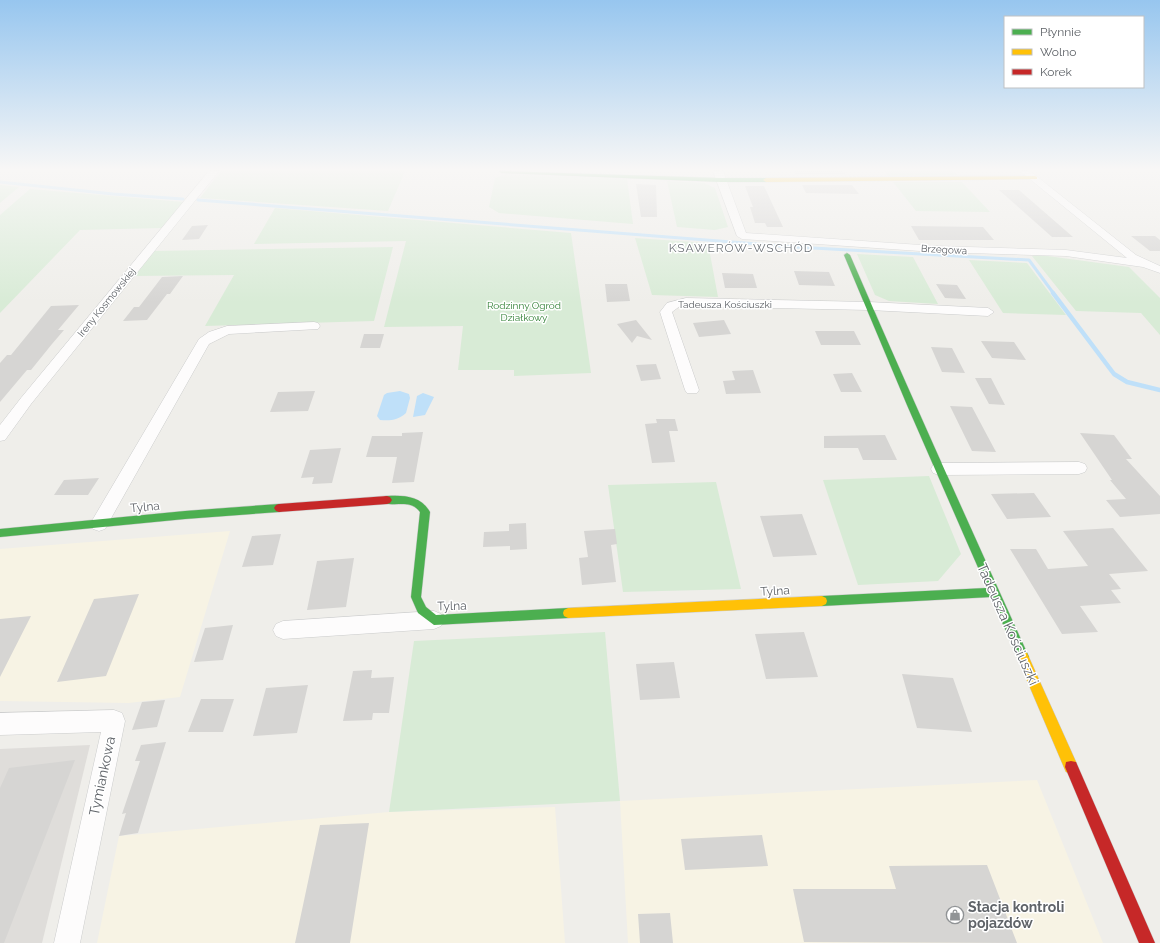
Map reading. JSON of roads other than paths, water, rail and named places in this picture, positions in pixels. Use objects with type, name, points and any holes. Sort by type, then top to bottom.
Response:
[{"type":"street","name":"Ireny Kosmowskiej","points":[[0,436],[31,395],[178,215]]},
{"type":"street","name":"Brzegowa","points":[[734,215],[742,236],[935,249],[1066,253],[1145,264]]},
{"type":"street","points":[[1080,215],[1132,257],[1160,270]]},
{"type":"street","name":"Tadeusza Kościuszki","points":[[847,255],[939,469],[995,592],[1147,943]]},
{"type":"street","name":"Tadeusza Kościuszki","points":[[692,390],[666,312],[672,305],[686,302],[869,306],[988,312]]},
{"type":"street","points":[[99,524],[204,342],[214,335],[232,329],[314,326]]},
{"type":"street","points":[[939,469],[1079,468]]},
{"type":"street","name":"Tylna","points":[[0,533],[378,501],[412,500],[426,510],[416,597],[417,606],[434,620],[995,592]]},
{"type":"street","points":[[284,630],[434,620]]},
{"type":"street","name":"Tymiankowa","points":[[0,724],[114,721],[67,943]]},
{"type":"water","points":[[400,391],[409,394],[410,398],[406,413],[394,420],[380,420],[377,416],[384,395],[387,393]]},
{"type":"water","points":[[423,393],[434,397],[425,415],[413,417],[417,396]]},
{"type":"waterway","points":[[389,215],[795,247],[1029,260],[1054,294]]},
{"type":"waterway","points":[[1053,293],[1114,374],[1127,382],[1160,390]]},
{"type":"place","name":"Stacja kontroli pojazdów","points":[[955,915]]},
{"type":"district","name":"KSAWERÓW-WSCHÓD","points":[[741,248]]},
{"type":"park label","name":"Rodzinny Ogród Działkowy","points":[[524,310]]}]
